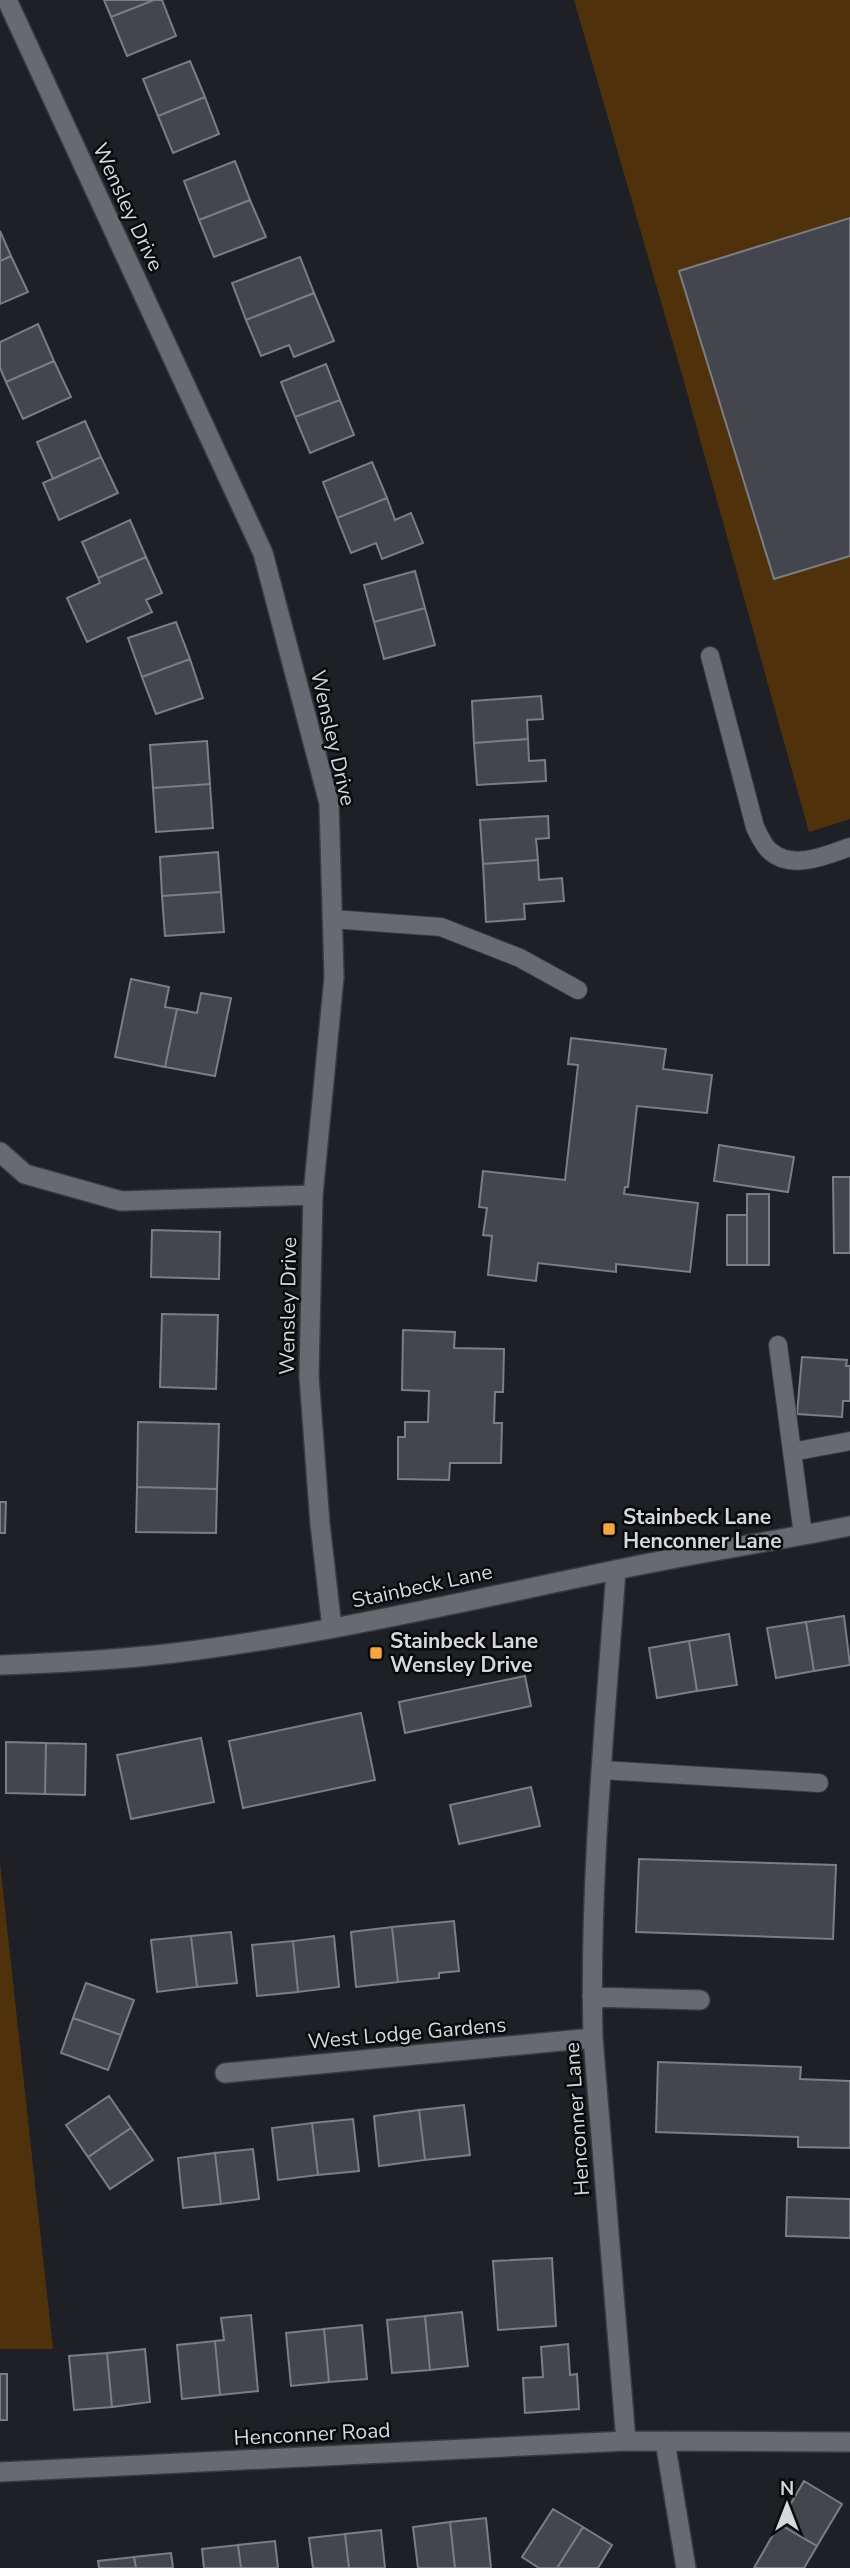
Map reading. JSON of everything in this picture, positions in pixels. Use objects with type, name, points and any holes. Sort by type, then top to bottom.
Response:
[{"type":"street","name":"Wensley Drive","points":[[7,0],[263,552],[329,803],[334,977],[313,1195],[309,1376],[320,1524],[332,1628]]},
{"type":"street","points":[[0,1152],[25,1174],[121,1201],[313,1195]]},
{"type":"street","name":"Stainbeck Lane","points":[[0,1665],[86,1662],[173,1653],[332,1628],[850,1526]]},
{"type":"street","name":"Henconner Lane","points":[[616,1570],[597,1833],[592,1997],[593,2038],[626,2441]]},
{"type":"street","points":[[592,1997],[700,2000]]},
{"type":"street","name":"West Lodge Gardens","points":[[225,2073],[593,2038]]},
{"type":"street","points":[[626,2441],[850,2442]]},
{"type":"street","name":"Henconner Road","points":[[0,2472],[626,2441]]},
{"type":"street","points":[[665,2441],[686,2568]]},
{"type":"lane","points":[[710,656],[755,827],[769,850],[790,860],[819,858],[850,847]]},
{"type":"lane","points":[[332,919],[441,927],[520,958],[578,990]]},
{"type":"lane","points":[[778,1345],[803,1535]]},
{"type":"lane","points":[[792,1452],[850,1441]]},
{"type":"lane","points":[[601,1770],[818,1783]]},
{"type":"shaded area","points":[[574,0],[850,0],[850,819],[809,832],[683,378]]},
{"type":"shaded area","points":[[0,1863],[53,2349],[0,2349]]},
{"type":"building","points":[[104,0],[154,0],[111,17]]},
{"type":"building","points":[[154,0],[162,0],[176,36],[127,56],[111,17]]},
{"type":"building","points":[[190,61],[205,97],[158,116],[143,79]]},
{"type":"building","points":[[205,97],[219,134],[173,153],[158,116]]},
{"type":"building","points":[[235,161],[250,200],[199,220],[184,181]]},
{"type":"building","points":[[250,200],[266,237],[214,257],[199,220]]},
{"type":"building","points":[[850,218],[850,556],[774,579],[679,271]]},
{"type":"building","points":[[0,231],[11,256],[0,261]]},
{"type":"building","points":[[11,256],[28,292],[0,304],[0,261]]},
{"type":"building","points":[[300,257],[314,293],[246,320],[232,283]]},
{"type":"building","points":[[314,293],[334,341],[294,357],[289,345],[261,356],[246,320]]},
{"type":"building","points":[[38,324],[54,361],[6,382],[0,368],[0,342]]},
{"type":"building","points":[[54,361],[71,397],[23,419],[6,382]]},
{"type":"building","points":[[326,364],[340,400],[295,417],[281,382]]},
{"type":"building","points":[[340,400],[354,435],[310,453],[295,417]]},
{"type":"building","points":[[85,421],[101,457],[53,479],[37,442]]},
{"type":"building","points":[[101,457],[118,493],[59,520],[43,483]]},
{"type":"building","points":[[372,462],[387,498],[337,518],[323,482]]},
{"type":"building","points":[[387,498],[395,520],[411,513],[423,543],[382,559],[376,543],[351,553],[337,518]]},
{"type":"building","points":[[130,520],[146,557],[98,578],[82,542]]},
{"type":"building","points":[[146,557],[162,593],[146,600],[152,612],[87,642],[67,598],[100,583],[98,578]]},
{"type":"building","points":[[415,571],[425,608],[374,622],[364,585]]},
{"type":"building","points":[[425,608],[435,645],[384,659],[374,622]]},
{"type":"building","points":[[176,622],[190,659],[142,677],[128,638]]},
{"type":"building","points":[[190,659],[203,698],[156,714],[142,677]]},
{"type":"building","points":[[541,696],[543,719],[527,720],[528,739],[474,743],[472,701]]},
{"type":"building","points":[[528,739],[529,761],[545,760],[546,781],[477,785],[474,743]]},
{"type":"building","points":[[207,741],[210,784],[153,788],[150,745]]},
{"type":"building","points":[[210,784],[213,828],[156,832],[153,788]]},
{"type":"building","points":[[548,816],[549,838],[536,839],[538,860],[483,864],[480,820]]},
{"type":"building","points":[[218,852],[221,892],[162,896],[160,857]]},
{"type":"building","points":[[538,860],[539,880],[562,878],[564,901],[524,904],[525,919],[486,922],[483,864]]},
{"type":"building","points":[[221,892],[224,932],[165,936],[162,896]]},
{"type":"building","points":[[131,979],[169,987],[165,1007],[177,1009],[165,1067],[115,1057]]},
{"type":"building","points":[[201,993],[231,998],[215,1076],[165,1067],[177,1009],[197,1013]]},
{"type":"building","points":[[571,1038],[666,1049],[663,1069],[712,1075],[707,1113],[637,1106],[628,1187],[625,1187],[624,1194],[698,1203],[690,1272],[616,1264],[616,1272],[538,1263],[536,1281],[488,1275],[492,1236],[483,1235],[487,1208],[479,1207],[483,1171],[565,1180],[578,1065],[568,1064]]},
{"type":"building","points":[[719,1145],[794,1157],[788,1192],[714,1181]]},
{"type":"building","points":[[833,1177],[850,1177],[850,1253],[834,1253]]},
{"type":"building","points":[[747,1194],[769,1194],[769,1265],[747,1265]]},
{"type":"building","points":[[727,1215],[747,1215],[747,1265],[727,1265]]},
{"type":"building","points":[[152,1230],[220,1232],[219,1279],[151,1277]]},
{"type":"building","points":[[162,1314],[218,1315],[216,1389],[160,1387]]},
{"type":"building","points":[[403,1330],[455,1332],[454,1348],[504,1349],[503,1392],[495,1392],[494,1423],[502,1423],[501,1463],[450,1463],[449,1480],[398,1479],[398,1437],[405,1437],[405,1422],[428,1422],[429,1391],[402,1390]]},
{"type":"building","points":[[802,1357],[847,1360],[846,1366],[850,1366],[850,1401],[843,1401],[842,1417],[797,1414]]},
{"type":"building","points":[[138,1422],[219,1424],[217,1489],[137,1487]]},
{"type":"building","points":[[137,1487],[217,1489],[216,1533],[136,1532]]},
{"type":"building","points":[[0,1502],[6,1502],[5,1533],[0,1533]]},
{"type":"building","points":[[844,1616],[850,1665],[814,1671],[806,1622]]},
{"type":"building","points":[[806,1622],[814,1671],[776,1678],[767,1628]]},
{"type":"building","points":[[729,1634],[737,1685],[697,1691],[689,1641]]},
{"type":"building","points":[[689,1641],[697,1691],[657,1698],[649,1648]]},
{"type":"building","points":[[525,1676],[531,1706],[405,1733],[399,1702]]},
{"type":"building","points":[[361,1713],[375,1780],[243,1808],[229,1741]]},
{"type":"building","points":[[201,1738],[214,1802],[131,1819],[117,1755]]},
{"type":"building","points":[[6,1742],[46,1743],[45,1794],[6,1793]]},
{"type":"building","points":[[46,1743],[86,1744],[85,1795],[45,1794]]},
{"type":"building","points":[[531,1787],[540,1826],[459,1844],[450,1805]]},
{"type":"building","points":[[639,1859],[836,1865],[833,1939],[636,1932]]},
{"type":"building","points":[[454,1921],[459,1971],[439,1973],[439,1978],[398,1982],[392,1927]]},
{"type":"building","points":[[392,1927],[398,1982],[356,1987],[351,1932]]},
{"type":"building","points":[[231,1932],[237,1983],[197,1987],[191,1936]]},
{"type":"building","points":[[191,1936],[197,1987],[157,1992],[151,1940]]},
{"type":"building","points":[[334,1936],[339,1987],[298,1992],[293,1941]]},
{"type":"building","points":[[293,1941],[298,1992],[257,1996],[252,1945]]},
{"type":"building","points":[[86,1983],[134,2000],[121,2035],[73,2018]]},
{"type":"building","points":[[73,2018],[121,2035],[108,2070],[61,2053]]},
{"type":"building","points":[[658,2062],[801,2067],[800,2079],[850,2081],[850,2148],[798,2147],[798,2137],[656,2132]]},
{"type":"building","points":[[109,2096],[131,2128],[88,2157],[66,2125]]},
{"type":"building","points":[[464,2105],[470,2155],[425,2160],[419,2110]]},
{"type":"building","points":[[419,2110],[425,2160],[379,2166],[374,2116]]},
{"type":"building","points":[[353,2119],[359,2171],[318,2175],[312,2123]]},
{"type":"building","points":[[312,2123],[318,2175],[278,2180],[272,2128]]},
{"type":"building","points":[[131,2128],[153,2160],[110,2189],[88,2157]]},
{"type":"building","points":[[253,2149],[259,2199],[221,2204],[215,2153]]},
{"type":"building","points":[[215,2153],[221,2204],[183,2208],[178,2158]]},
{"type":"building","points":[[787,2197],[850,2199],[850,2238],[786,2236]]},
{"type":"building","points":[[552,2258],[556,2326],[498,2330],[493,2261]]},
{"type":"building","points":[[462,2312],[468,2366],[430,2370],[425,2316]]},
{"type":"building","points":[[251,2315],[258,2391],[220,2395],[215,2341],[224,2340],[221,2318]]},
{"type":"building","points":[[425,2316],[430,2370],[392,2373],[387,2320]]},
{"type":"building","points":[[362,2325],[367,2379],[329,2382],[324,2329]]},
{"type":"building","points":[[324,2329],[329,2382],[291,2386],[286,2333]]},
{"type":"building","points":[[215,2341],[220,2395],[182,2399],[177,2345]]},
{"type":"building","points":[[568,2344],[570,2375],[577,2374],[579,2409],[525,2413],[523,2378],[543,2377],[541,2347]]},
{"type":"building","points":[[145,2349],[150,2402],[112,2407],[107,2353]]},
{"type":"building","points":[[107,2353],[112,2407],[74,2410],[69,2356]]},
{"type":"building","points":[[0,2374],[7,2374],[7,2420],[0,2420]]},
{"type":"building","points":[[804,2481],[842,2504],[817,2546],[779,2524]]},
{"type":"building","points":[[553,2509],[583,2527],[557,2568],[539,2568],[522,2557]]},
{"type":"building","points":[[486,2518],[491,2568],[455,2568],[450,2522]]},
{"type":"building","points":[[450,2522],[455,2568],[418,2568],[413,2527]]},
{"type":"building","points":[[779,2524],[817,2546],[804,2568],[754,2568]]},
{"type":"building","points":[[583,2527],[612,2545],[598,2568],[557,2568]]},
{"type":"building","points":[[381,2530],[385,2568],[349,2568],[345,2534]]},
{"type":"building","points":[[345,2534],[349,2568],[313,2568],[309,2538]]},
{"type":"building","points":[[275,2541],[278,2568],[241,2568],[238,2545]]},
{"type":"building","points":[[238,2545],[241,2568],[204,2568],[202,2549]]},
{"type":"building","points":[[171,2553],[173,2568],[136,2568],[134,2557]]},
{"type":"building","points":[[134,2557],[136,2568],[99,2568],[98,2561]]},
{"type":"place","name":"Stainbeck Lane Henconner Lane","points":[[609,1529]]},
{"type":"place","name":"Stainbeck Lane Wensley Drive","points":[[376,1653]]}]
